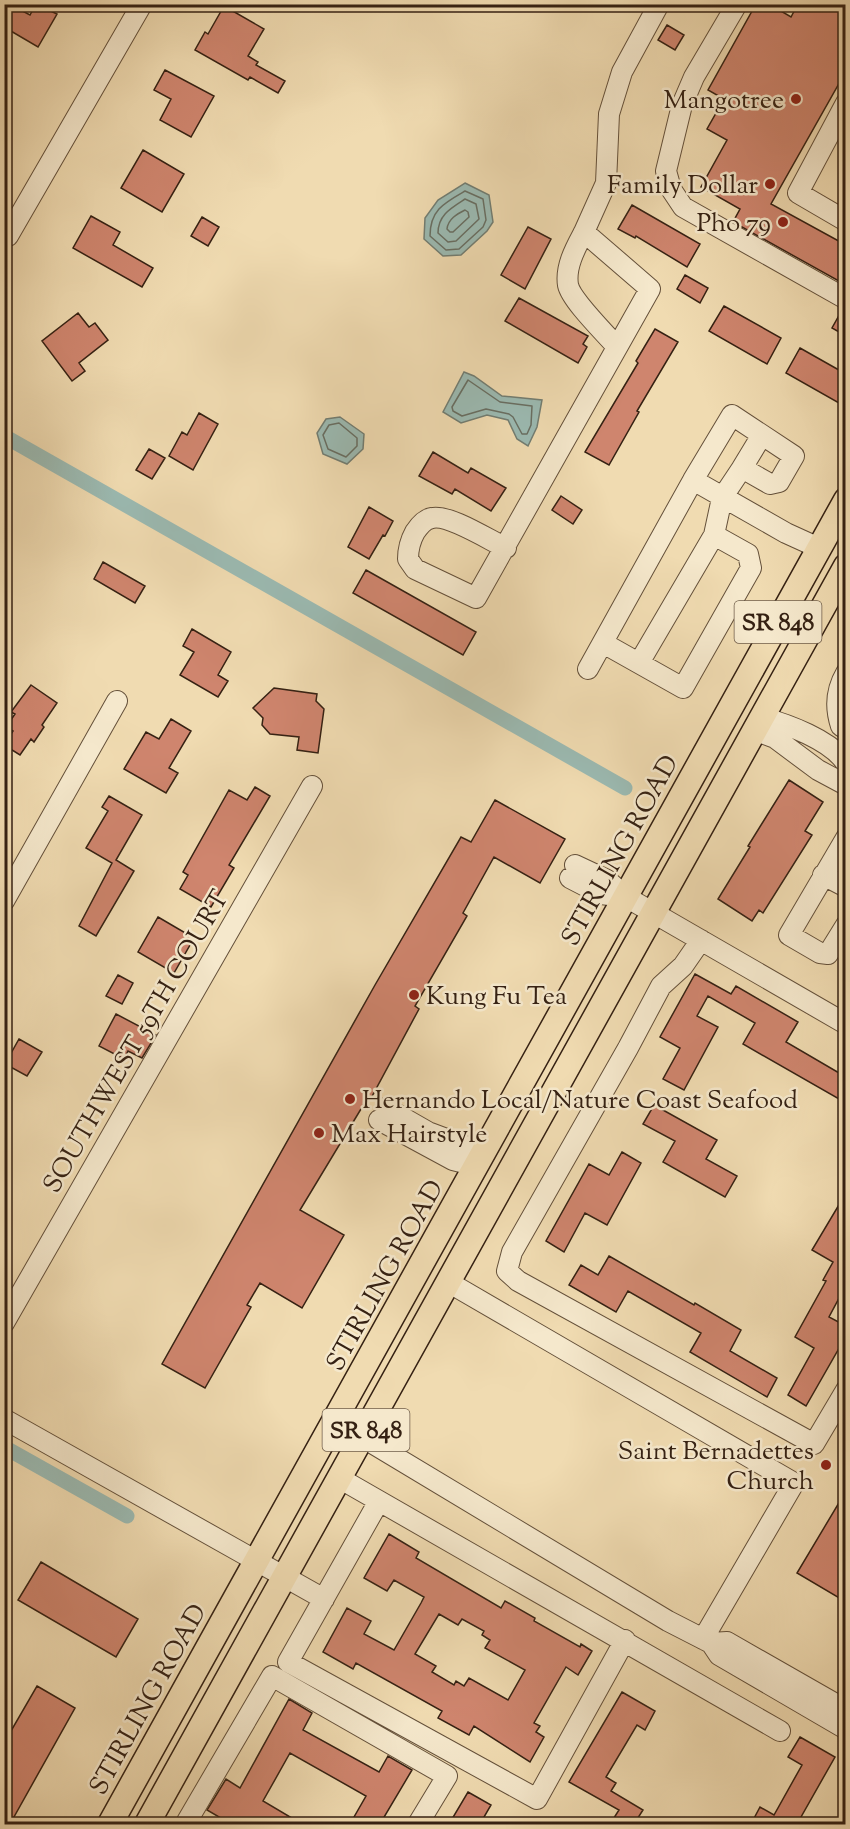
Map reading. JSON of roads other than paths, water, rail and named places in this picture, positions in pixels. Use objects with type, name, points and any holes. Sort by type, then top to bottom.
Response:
[{"type":"main road","name":"STIRLING ROAD","points":[[110,1824],[846,500]]},
{"type":"main road","name":"SR 848","points":[[147,1824],[846,566]]},
{"type":"main road","points":[[421,1266],[448,1282]]},
{"type":"street","points":[[8,236],[142,4]]},
{"type":"street","points":[[617,347],[578,302],[568,287],[568,276],[573,253],[606,183],[609,114],[622,72],[659,4]]},
{"type":"street","points":[[737,4],[694,77],[682,105],[666,171],[671,189],[683,207],[846,299]]},
{"type":"street","points":[[846,103],[798,193],[846,221]]},
{"type":"street","points":[[506,548],[444,518],[431,518],[420,525],[412,538],[408,548],[408,559],[415,569],[476,598],[506,548],[650,289],[584,232]]},
{"type":"street","points":[[588,669],[693,480],[732,415],[794,456],[779,482],[770,484],[742,468]]},
{"type":"street","points":[[639,663],[714,535],[722,498],[762,435]]},
{"type":"street","points":[[693,480],[786,533],[819,548]]},
{"type":"street","points":[[603,643],[683,688],[751,568],[748,554],[714,535]]},
{"type":"street","points":[[846,673],[840,683],[836,710],[841,726],[846,729]]},
{"type":"street","points":[[4,901],[117,701]]},
{"type":"street","points":[[758,724],[780,722],[839,753],[846,763]]},
{"type":"street","points":[[758,724],[818,770],[846,785]]},
{"type":"street","points":[[818,770],[829,789],[834,792],[846,792]]},
{"type":"street","name":"SOUTHWEST 59TH COURT","points":[[4,1323],[312,786]]},
{"type":"street","points":[[846,838],[789,935],[820,953],[828,954],[846,925]]},
{"type":"street","points":[[573,872],[601,894],[626,897],[846,1024]]},
{"type":"street","points":[[823,874],[846,887]]},
{"type":"street","points":[[701,940],[683,966],[661,986],[512,1252],[507,1271],[518,1281],[814,1444],[846,1390]]},
{"type":"street","points":[[383,1114],[453,1160],[480,1160]]},
{"type":"street","points":[[448,1282],[794,1483],[707,1641]]},
{"type":"street","points":[[4,1419],[256,1563],[324,1599]]},
{"type":"street","points":[[362,1437],[668,1621],[707,1641],[727,1642],[805,1696],[846,1729]]},
{"type":"street","points":[[339,1478],[625,1640],[780,1731]]},
{"type":"street","points":[[379,1501],[288,1662],[537,1799],[625,1640]]},
{"type":"street","points":[[188,1824],[186,1823],[272,1676],[447,1776],[418,1824]]},
{"type":"street","points":[[805,1696],[846,1710]]},
{"type":"water","points":[[465,183],[489,195],[493,222],[487,231],[461,255],[443,256],[424,239],[425,218],[438,200]]},
{"type":"water","points":[[464,372],[474,376],[502,396],[542,400],[537,427],[528,446],[517,439],[508,420],[487,415],[461,423],[443,412]]},
{"type":"water","points":[[340,417],[364,434],[363,449],[347,464],[323,454],[317,433],[326,419]]},
{"type":"waterway","points":[[4,436],[625,788]]},
{"type":"waterway","points":[[4,1447],[127,1516]]},
{"type":"place","name":"Mangotree","points":[[796,99]]},
{"type":"place","name":"Family Dollar","points":[[770,184]]},
{"type":"place","name":"Pho 79","points":[[783,222]]},
{"type":"place","name":"Kung Fu Tea","points":[[414,995]]},
{"type":"place","name":"Hernando Local/Nature Coast Seafood","points":[[350,1099]]},
{"type":"place","name":"Max Hairstyle","points":[[319,1133]]},
{"type":"place","name":"Saint Bernadettes Church","points":[[826,1465]]}]
